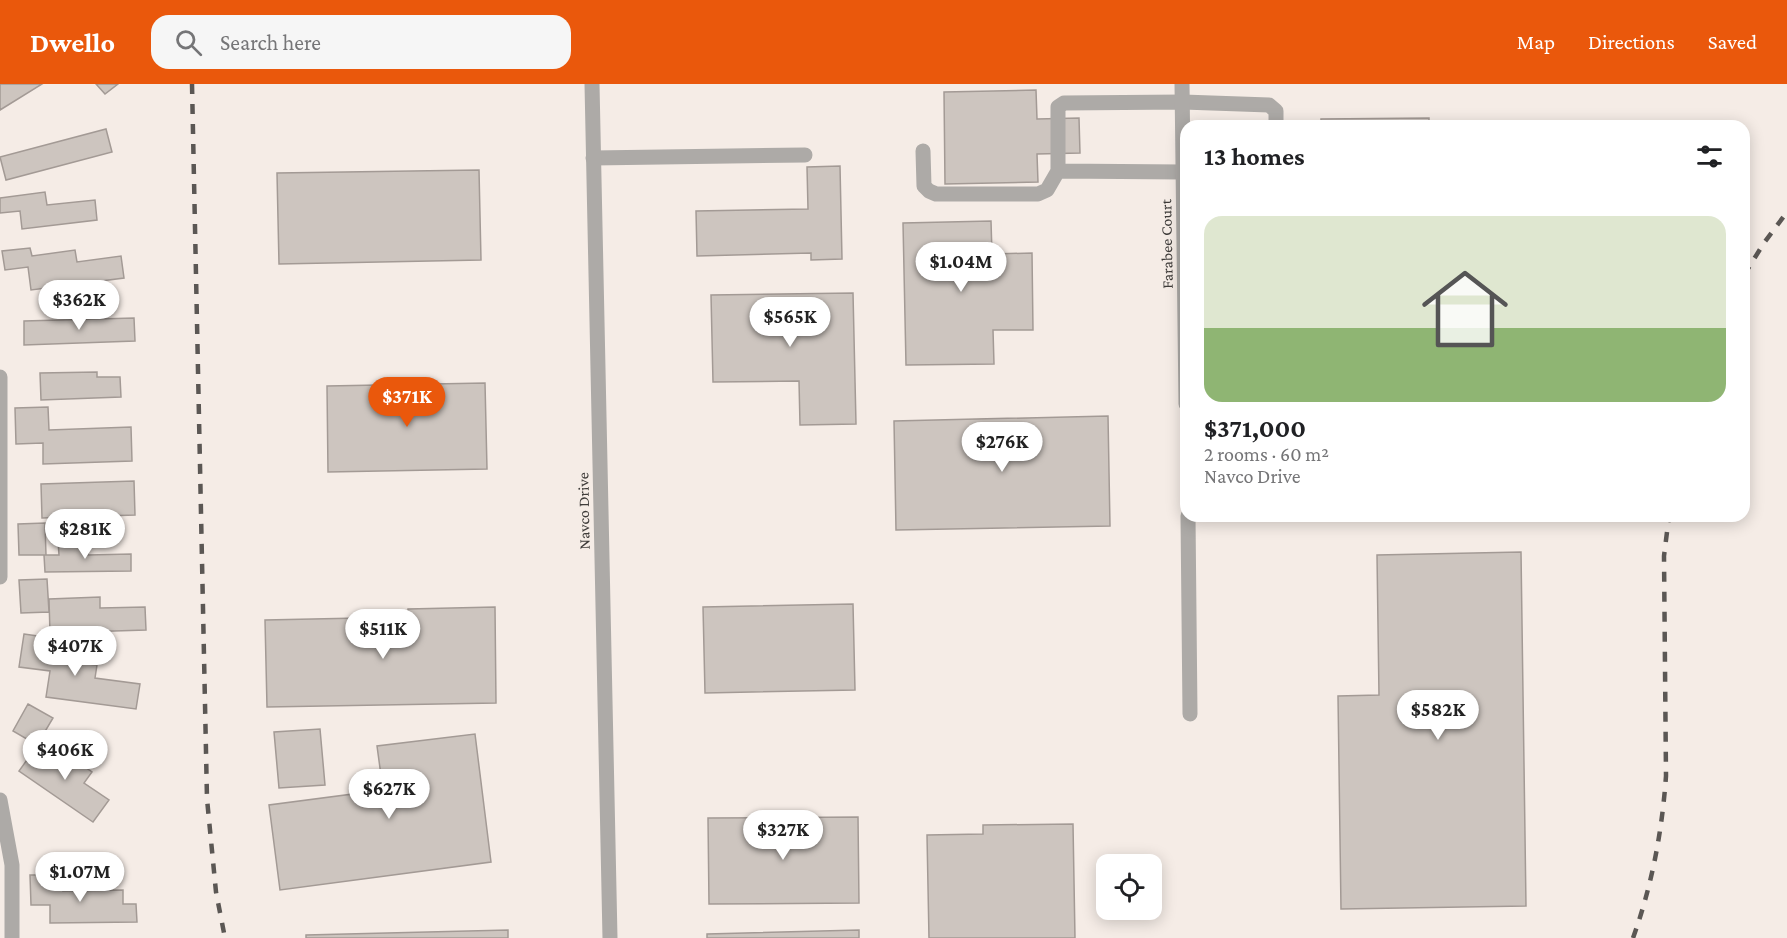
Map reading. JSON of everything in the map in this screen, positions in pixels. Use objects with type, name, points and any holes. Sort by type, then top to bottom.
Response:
[{"type":"street","name":"Navco Drive","points":[[592,84],[610,938]]},
{"type":"street","name":"Farabee Court","points":[[1182,84],[1183,120]]},
{"type":"street","points":[[923,151],[924,186],[936,194],[1038,194],[1047,190],[1058,171],[1057,118],[1058,107],[1064,103],[1183,102],[1269,105],[1276,111],[1276,120]]},
{"type":"street","points":[[593,158],[805,155]]},
{"type":"street","points":[[1058,171],[1180,172]]},
{"type":"street","points":[[0,377],[0,577]]},
{"type":"street","points":[[1188,522],[1190,714]]},
{"type":"street","points":[[0,800],[12,865],[12,938]]},
{"type":"building","points":[[0,84],[42,84],[0,110]]},
{"type":"building","points":[[96,84],[118,84],[105,94]]},
{"type":"building","points":[[1036,90],[1037,119],[1079,118],[1080,153],[1037,154],[1038,182],[945,184],[944,92]]},
{"type":"building","points":[[1429,118],[1429,120],[1321,120]]},
{"type":"building","points":[[106,129],[112,152],[6,180],[0,157]]},
{"type":"building","points":[[840,166],[842,259],[811,260],[811,253],[697,256],[696,211],[808,209],[807,167]]},
{"type":"building","points":[[479,170],[481,260],[279,264],[277,173]]},
{"type":"building","points":[[45,192],[47,205],[95,200],[97,220],[22,229],[20,211],[0,213],[0,198]]},
{"type":"building","points":[[991,221],[992,254],[1032,253],[1033,330],[993,330],[994,364],[906,365],[903,223]]},
{"type":"building","points":[[30,248],[32,256],[75,250],[77,262],[121,256],[124,278],[31,290],[28,267],[5,270],[2,251]]},
{"type":"building","points":[[853,293],[856,424],[800,425],[799,381],[713,382],[711,295]]},
{"type":"building","points":[[134,318],[135,341],[24,345],[24,321]]},
{"type":"building","points":[[97,372],[97,377],[120,377],[121,397],[41,400],[40,373]]},
{"type":"building","points":[[485,383],[487,469],[328,472],[327,386]]},
{"type":"building","points":[[48,407],[49,430],[131,427],[132,461],[43,464],[43,443],[16,444],[15,408]]},
{"type":"building","points":[[1108,416],[1110,526],[896,530],[894,421]]},
{"type":"building","points":[[134,481],[135,515],[42,518],[41,484]]},
{"type":"building","points":[[45,523],[46,555],[19,555],[18,524]]},
{"type":"building","points":[[58,541],[88,541],[88,555],[131,554],[131,571],[45,572],[44,555],[59,555]]},
{"type":"building","points":[[1521,552],[1526,906],[1341,909],[1338,696],[1379,695],[1377,555]]},
{"type":"building","points":[[47,579],[49,612],[21,613],[19,580]]},
{"type":"building","points":[[100,597],[100,608],[145,607],[146,630],[50,633],[49,599]]},
{"type":"building","points":[[853,604],[855,690],[705,693],[703,607]]},
{"type":"building","points":[[495,607],[496,703],[267,707],[265,620],[408,617],[408,609]]},
{"type":"building","points":[[24,634],[58,639],[55,660],[97,665],[95,678],[140,684],[136,709],[46,697],[50,671],[19,667]]},
{"type":"building","points":[[28,704],[53,718],[37,745],[13,731]]},
{"type":"building","points":[[320,729],[325,785],[279,788],[274,732]]},
{"type":"building","points":[[475,734],[491,862],[280,890],[269,805],[383,790],[377,746]]},
{"type":"building","points":[[37,746],[52,757],[58,748],[92,772],[84,783],[109,800],[93,822],[19,771]]},
{"type":"building","points":[[858,817],[859,903],[709,904],[708,818]]},
{"type":"building","points":[[1073,824],[1075,938],[929,938],[927,835],[983,834],[983,825]]},
{"type":"building","points":[[30,875],[63,875],[63,891],[123,890],[123,904],[136,904],[137,922],[50,923],[50,905],[31,905]]},
{"type":"building","points":[[508,930],[508,938],[306,938],[306,935]]},
{"type":"building","points":[[859,930],[859,938],[707,938],[707,934]]},
{"type":"railway","points":[[192,84],[207,799],[216,892],[225,938]]},
{"type":"railway","points":[[1750,265],[1787,212]]},
{"type":"railway","points":[[1633,938],[1646,898],[1655,858],[1666,776],[1664,556],[1668,522]]}]
